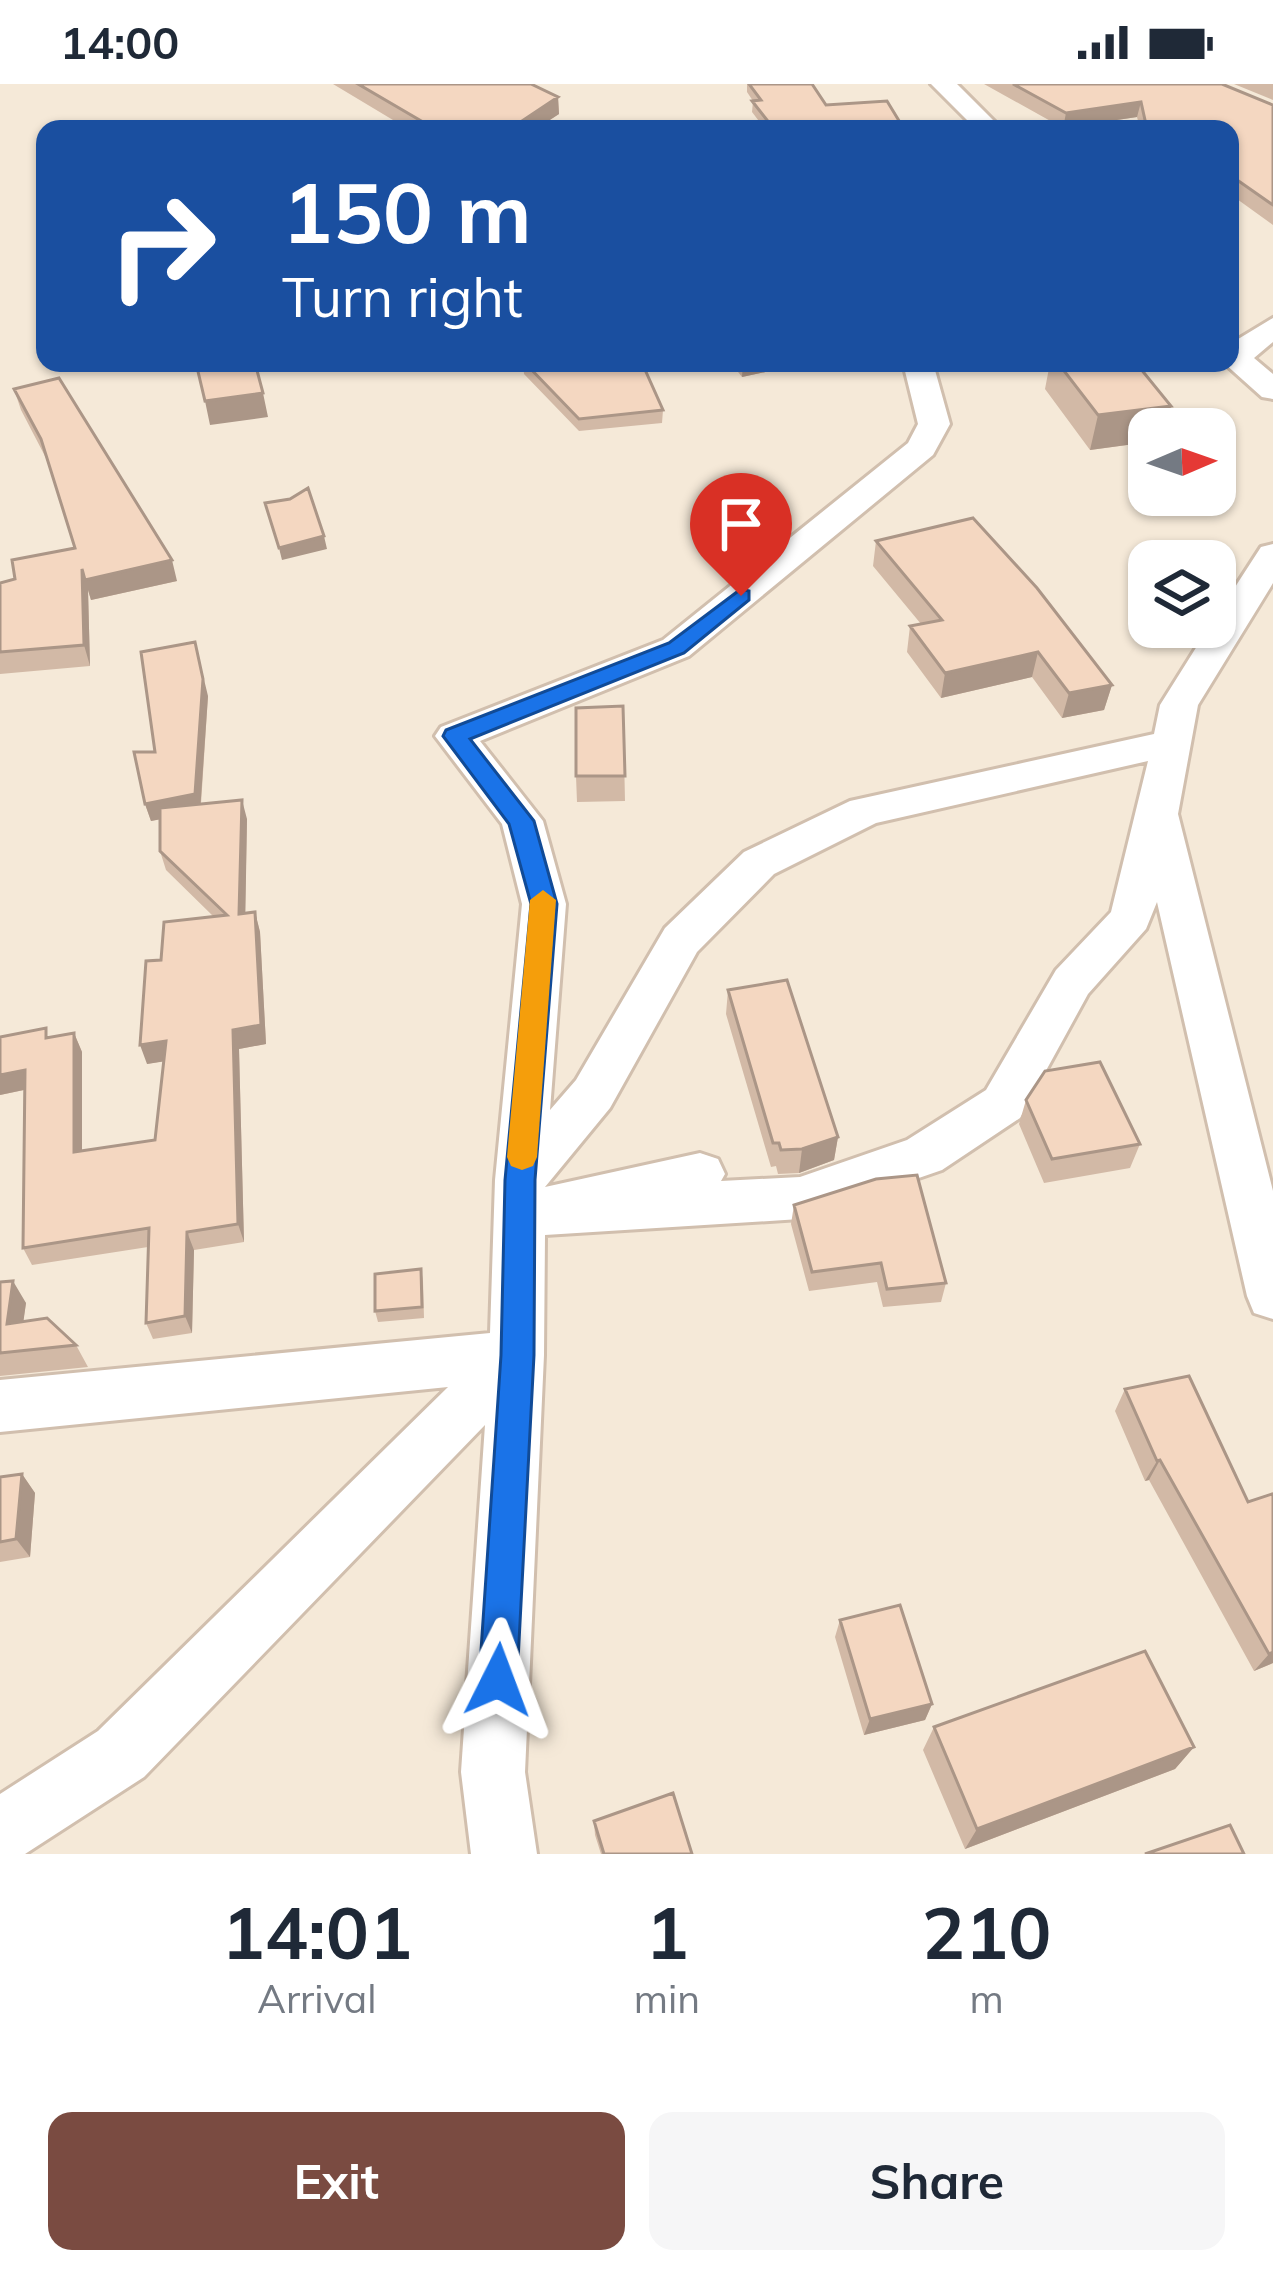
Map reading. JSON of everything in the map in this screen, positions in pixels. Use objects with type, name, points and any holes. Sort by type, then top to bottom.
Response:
[{"type":"street","points":[[943,84],[981,120]]},
{"type":"street","points":[[957,120],[968,107]]},
{"type":"street","points":[[1239,352],[1273,327]]},
{"type":"street","points":[[1239,361],[1273,390]]},
{"type":"street","points":[[504,1854],[493,1772],[518,1355],[520,1197],[544,904],[521,821],[454,736],[676,648],[922,448],[934,424],[920,372]]},
{"type":"street","points":[[520,1197],[800,1198],[924,1155],[1003,1104],[1072,982],[1131,918],[1179,704],[1273,554]]},
{"type":"street","points":[[520,1197],[593,1094],[681,940],[759,863],[865,811],[1171,743]]},
{"type":"street","points":[[1157,814],[1273,1296]]},
{"type":"street","points":[[520,1197],[700,1174]]},
{"type":"street","points":[[0,1406],[518,1355]]},
{"type":"street","points":[[0,1832],[121,1754],[518,1355]]},
{"type":"shaded area","points":[[0,84],[1273,84],[1273,1854],[0,1854]]},
{"type":"building","points":[[358,84],[531,84],[558,97],[524,120],[420,120]]},
{"type":"building","points":[[749,84],[812,84],[826,105],[887,101],[899,120],[767,120],[752,101],[761,100]]},
{"type":"building","points":[[1013,84],[1222,84],[1273,105],[1273,205],[1239,181],[1239,120],[1145,120],[1141,102],[1066,113]]},
{"type":"building","points":[[198,372],[257,372],[263,393],[205,401]]},
{"type":"building","points":[[534,372],[646,372],[663,410],[579,419]]},
{"type":"building","points":[[1065,372],[1143,372],[1171,406],[1098,415]]},
{"type":"building","points":[[59,378],[172,560],[85,580],[82,569],[84,645],[0,652],[0,583],[15,579],[12,560],[75,548],[41,439],[14,389]]},
{"type":"building","points":[[308,488],[324,536],[279,548],[265,503],[290,499]]},
{"type":"building","points":[[973,518],[1037,588],[1112,685],[1069,693],[1038,652],[945,673],[910,626],[942,620],[876,541]]},
{"type":"building","points":[[195,642],[203,679],[195,794],[145,804],[134,752],[155,752],[141,652]]},
{"type":"building","points":[[623,706],[625,776],[576,776],[576,708]]},
{"type":"building","points":[[242,800],[239,914],[255,912],[261,1025],[233,1030],[238,1224],[187,1232],[185,1316],[146,1323],[149,1228],[23,1248],[25,1070],[0,1075],[0,1037],[46,1028],[46,1038],[74,1033],[74,1152],[155,1140],[166,1041],[140,1045],[146,961],[161,960],[164,922],[227,915],[160,851],[160,808]]},
{"type":"building","points":[[787,980],[838,1137],[802,1149],[781,1150],[779,1143],[773,1143],[728,990]]},
{"type":"building","points":[[1100,1062],[1140,1144],[1052,1159],[1026,1100],[1045,1071]]},
{"type":"building","points":[[917,1175],[946,1283],[887,1289],[881,1263],[812,1272],[794,1205],[876,1179]]},
{"type":"building","points":[[421,1269],[422,1307],[375,1311],[375,1274]]},
{"type":"building","points":[[13,1281],[7,1324],[47,1318],[76,1345],[0,1353],[0,1282]]},
{"type":"building","points":[[1189,1376],[1248,1502],[1273,1496],[1273,1652],[1269,1654],[1157,1461],[1125,1389]]},
{"type":"building","points":[[22,1474],[16,1539],[0,1542],[0,1477]]},
{"type":"building","points":[[900,1605],[932,1704],[870,1719],[840,1620]]},
{"type":"building","points":[[1145,1651],[1194,1747],[977,1829],[934,1727]]},
{"type":"building","points":[[673,1793],[692,1854],[604,1854],[594,1821]]},
{"type":"building","points":[[1230,1825],[1244,1854],[1145,1854]]},
{"type":"slow traffic","points":[[522,1157],[543,900]]},
{"type":"route","points":[[498,1680],[518,1355],[520,1180],[544,904],[521,821],[454,736],[676,648],[741,596]]}]
